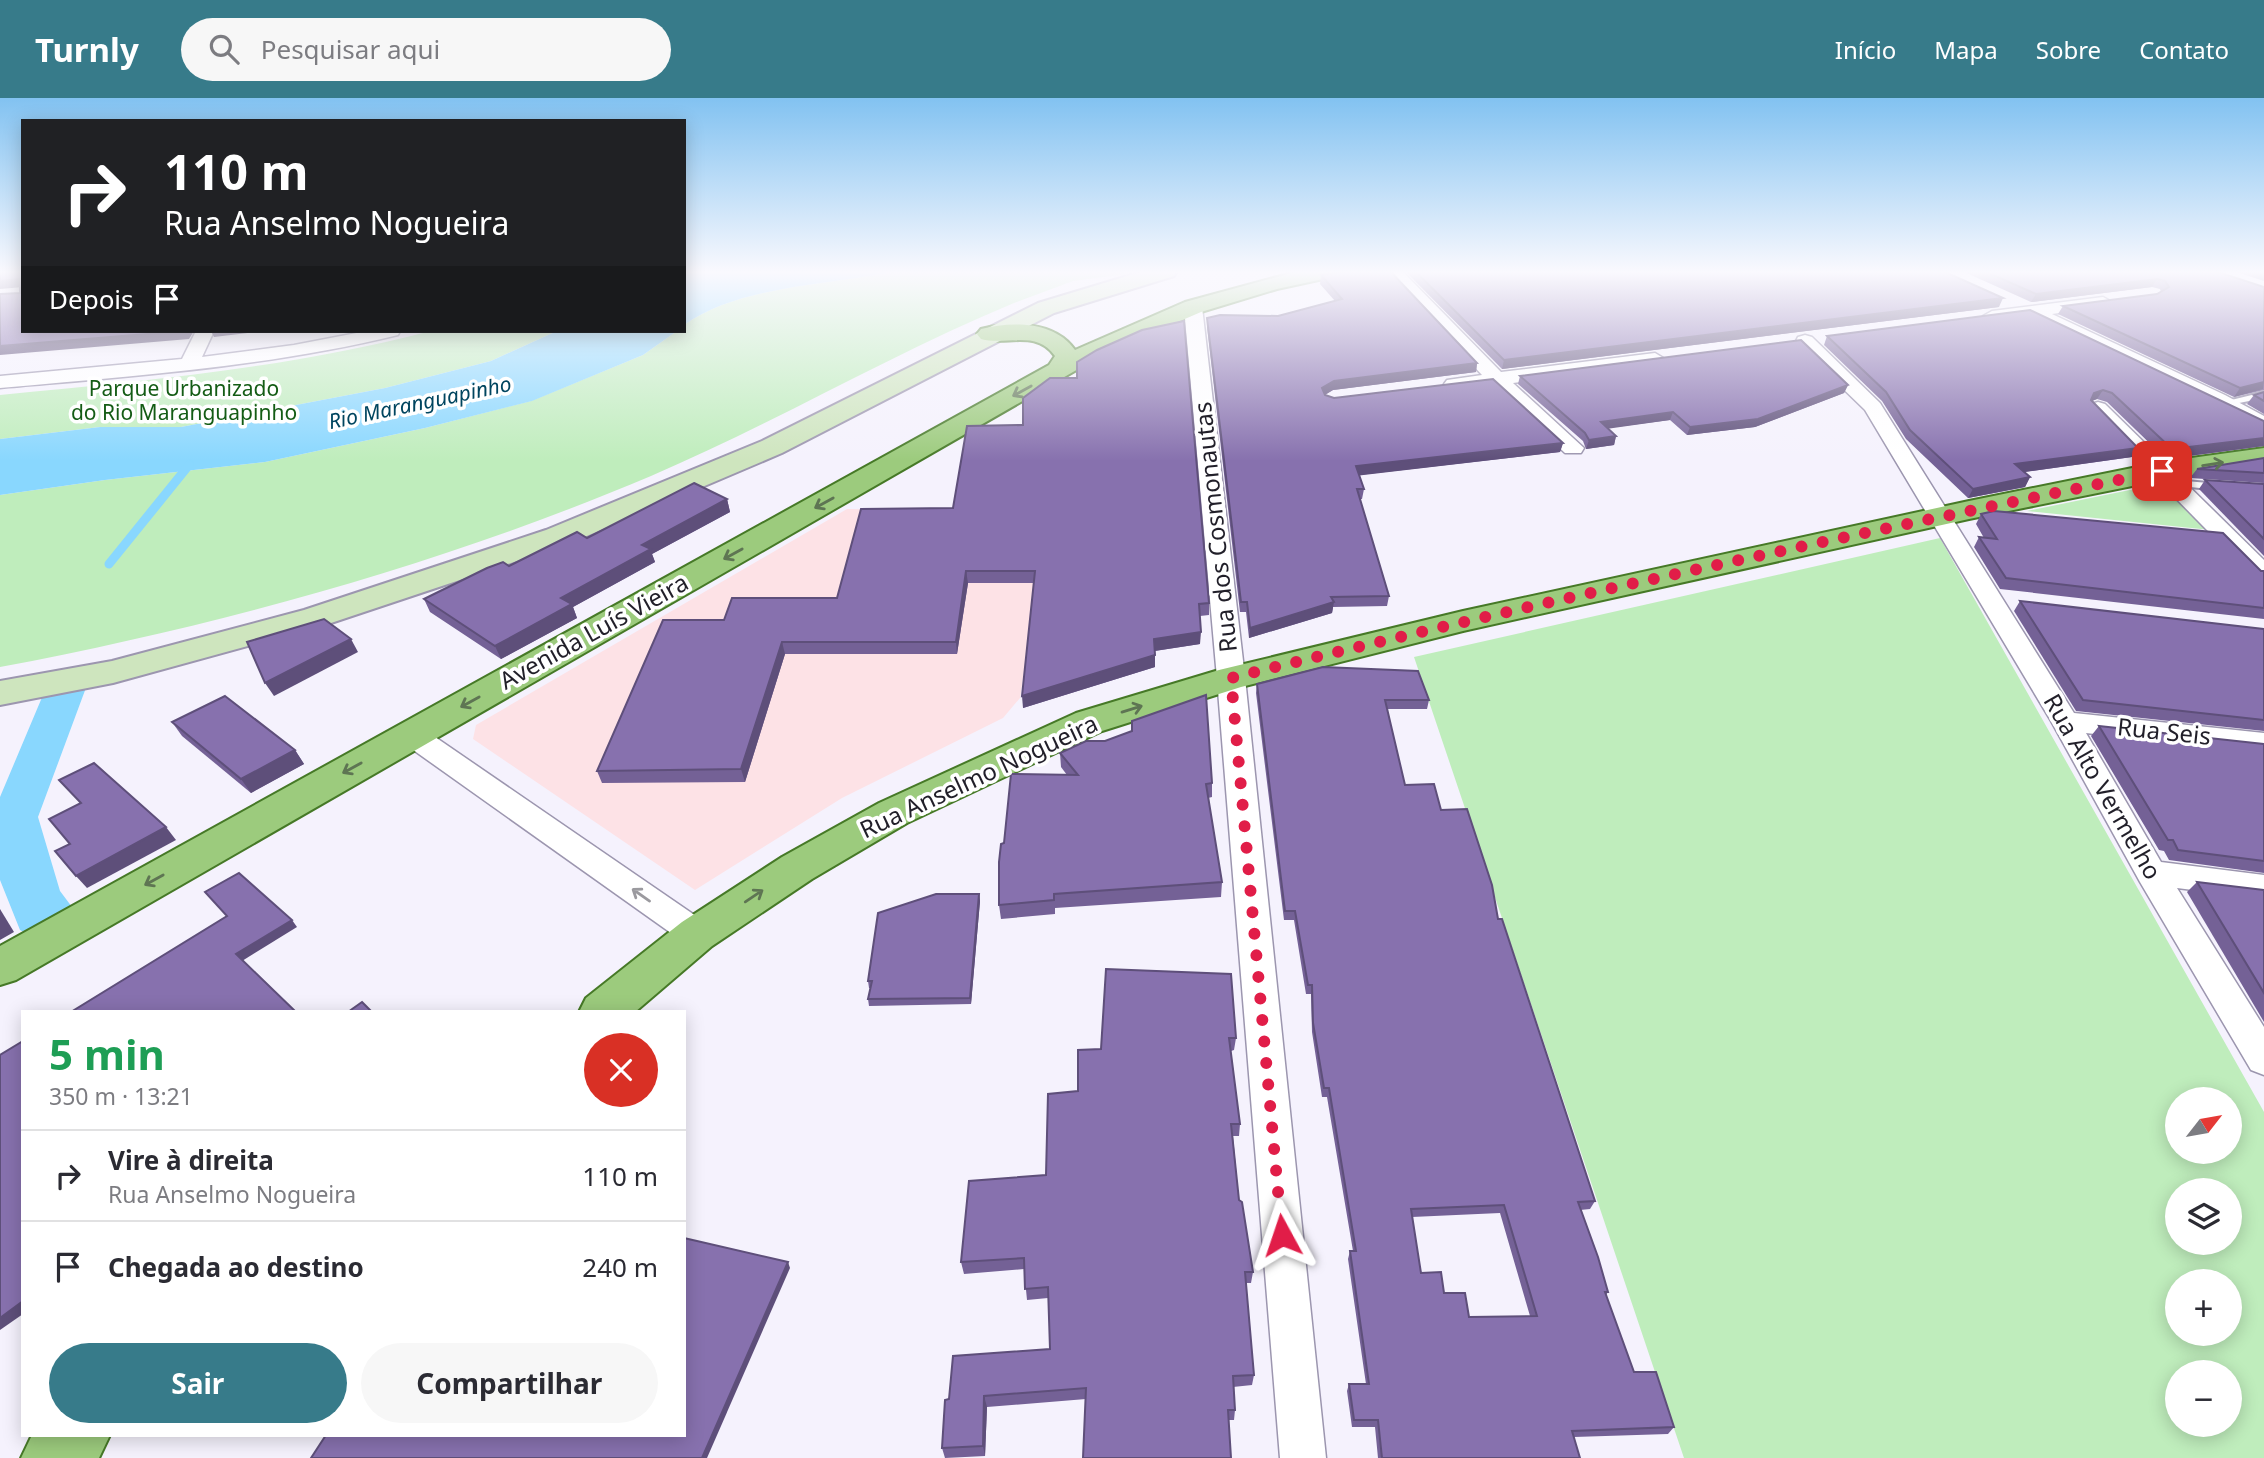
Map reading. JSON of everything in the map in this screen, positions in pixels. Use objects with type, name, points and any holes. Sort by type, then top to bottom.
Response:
[{"type":"main road","points":[[0,693],[113,672],[316,617],[443,577],[631,508],[772,447],[988,334]]},
{"type":"main road","points":[[1033,334],[1052,339],[1062,347],[1067,356],[1058,371]]},
{"type":"main road","name":"Avenida Luís Vieira","points":[[0,967],[1097,348],[1129,334]]},
{"type":"main road","name":"Rua Anselmo Nogueira","points":[[604,1010],[697,934],[797,868],[893,813],[1089,722],[1231,678],[1463,621],[1954,513],[2169,477],[2264,456]]},
{"type":"main road","points":[[51,1458],[77,1437]]},
{"type":"street","points":[[189,365],[203,334]]},
{"type":"street","points":[[0,382],[189,365],[312,348],[375,334]]},
{"type":"street","name":"Rua dos Cosmonautas","points":[[1196,334],[1231,678],[1303,1458]]},
{"type":"street","points":[[1454,334],[1496,378],[1573,448]]},
{"type":"street","points":[[2082,334],[2224,402],[2264,425]]},
{"type":"street","name":"Rua Alto Vermelho","points":[[1831,337],[1798,342],[1873,407],[1954,513],[2003,599],[2065,721],[2151,873],[2264,1059]]},
{"type":"street","points":[[1442,385],[1671,357]]},
{"type":"street","points":[[2098,408],[2227,534],[2264,574]]},
{"type":"street","points":[[1954,513],[2050,518]]},
{"type":"street","points":[[2186,530],[2227,534]]},
{"type":"street","name":"Rua Seis","points":[[2065,721],[2264,743]]},
{"type":"street","points":[[412,735],[697,934]]},
{"type":"street","points":[[2151,873],[2264,887]]},
{"type":"lane","points":[[2224,402],[2264,395]]},
{"type":"lane","points":[[2169,477],[2227,488]]},
{"type":"shaded area","points":[[847,509],[1048,512],[1020,698],[1003,718],[842,798],[695,890],[473,739],[476,725]]},
{"type":"green space","name":"Parque Urbanizado do Rio Maranguapinho","points":[[417,334],[549,334],[491,361],[385,388],[181,427],[100,427],[0,439],[0,395],[217,372],[378,344]]},
{"type":"green space","name":"Parque Urbanizado do Rio Maranguapinho","points":[[672,334],[943,334],[743,434],[651,476],[493,537],[331,589],[249,611],[166,632],[0,667],[0,495],[265,462],[425,428],[531,401],[643,355]]},
{"type":"green space","points":[[2164,483],[2211,530],[2027,511]]},
{"type":"green space","points":[[1940,538],[2264,1112],[2264,1458],[1684,1458],[1414,657]]},
{"type":"water","name":"Rio Maranguapinho","points":[[549,334],[672,334],[643,355],[532,401],[425,428],[265,462],[0,495],[0,439],[100,427],[181,427],[385,388],[491,361]]},
{"type":"water","points":[[87,685],[38,817],[60,891],[75,911],[29,935],[20,930],[0,880],[0,797],[43,695]]},
{"type":"building","points":[[0,334],[141,334],[0,346]]},
{"type":"building","points":[[1132,334],[1185,334],[1209,603],[1199,604],[1201,632],[1154,639],[1155,655],[1022,696],[1035,571],[966,571],[956,642],[782,642],[741,769],[597,771],[663,620],[724,620],[732,598],[837,598],[861,509],[953,508],[967,426],[1023,425],[1023,398],[1050,378],[1077,378],[1077,362]]},
{"type":"building","points":[[1209,334],[1450,334],[1477,363],[1334,381],[1322,388],[1325,395],[1334,398],[1493,379],[1563,443],[1356,466],[1364,489],[1357,489],[1389,596],[1331,597],[1334,602],[1250,628],[1247,602],[1241,602]]},
{"type":"building","points":[[1478,334],[1710,334],[1504,360]]},
{"type":"building","points":[[2082,334],[2264,421],[2264,438],[2172,449],[2112,393],[2103,390],[2094,393],[2091,400],[2138,448],[2015,464],[2030,477],[1973,489],[1910,430],[1886,392],[1827,336]]},
{"type":"building","points":[[2124,334],[2264,334],[2264,382],[2240,388]]},
{"type":"building","points":[[1801,340],[1848,385],[1758,419],[1690,427],[1673,412],[1601,422],[1616,436],[1589,440],[1585,433],[1520,376]]},
{"type":"building","points":[[2264,392],[2264,401],[2254,395]]},
{"type":"building","points":[[2264,458],[2264,473],[2197,469]]},
{"type":"building","points":[[2205,480],[2264,484],[2264,539]]},
{"type":"building","points":[[694,483],[727,499],[642,545],[651,549],[561,598],[572,604],[495,646],[424,599],[487,568],[503,562],[509,566],[577,532],[587,538]]},
{"type":"building","points":[[1994,511],[2223,533],[2264,571],[2264,608],[2006,578],[1979,537],[1997,539],[1981,514]]},
{"type":"building","points":[[2020,601],[2264,629],[2264,720],[2083,700]]},
{"type":"building","points":[[324,619],[351,639],[265,683],[247,642]]},
{"type":"building","points":[[1323,667],[1418,671],[1429,700],[1385,700],[1405,785],[1434,784],[1441,810],[1467,809],[1492,885],[1498,919],[1502,919],[1595,1201],[1578,1202],[1598,1257],[1608,1292],[1605,1292],[1634,1372],[1656,1372],[1674,1427],[1572,1431],[1580,1458],[1382,1458],[1378,1420],[1354,1420],[1349,1384],[1369,1384],[1350,1251],[1356,1251],[1329,1088],[1324,1088],[1313,1023],[1312,985],[1308,985],[1295,911],[1285,911],[1257,684]],"holes":[[[1504,1205],[1537,1316],[1469,1317],[1465,1293],[1444,1293],[1441,1272],[1421,1273],[1411,1209]]]},
{"type":"building","points":[[1206,695],[1212,783],[1206,784],[1222,882],[1054,894],[1054,900],[999,905],[999,862],[1001,844],[1004,843],[1011,774],[1078,775],[1060,753],[1086,741],[1105,741],[1132,731],[1132,721]]},
{"type":"building","points":[[225,696],[295,750],[241,779],[172,722]]},
{"type":"building","points":[[2099,726],[2264,744],[2264,861],[2178,850],[2173,840],[2168,840]]},
{"type":"building","points":[[94,763],[166,827],[76,876],[55,851],[70,844],[49,819],[81,803],[59,780]]},
{"type":"building","points":[[239,873],[292,920],[236,954],[294,1010],[74,1010],[227,916],[205,892]]},
{"type":"building","points":[[2197,882],[2264,890],[2264,993]]},
{"type":"building","points":[[936,894],[979,894],[970,998],[868,999],[878,913]]},
{"type":"building","points":[[1106,969],[1231,974],[1236,1038],[1229,1038],[1240,1124],[1231,1124],[1239,1200],[1242,1202],[1253,1272],[1245,1272],[1254,1375],[1233,1376],[1235,1410],[1228,1410],[1231,1458],[1083,1458],[1086,1388],[984,1396],[983,1446],[942,1448],[945,1400],[949,1399],[953,1356],[1050,1349],[1048,1287],[1025,1289],[1024,1258],[961,1262],[969,1181],[1046,1175],[1048,1094],[1078,1091],[1078,1050],[1101,1049]]},
{"type":"building","points":[[362,1002],[370,1010],[351,1010]]},
{"type":"building","points":[[21,1042],[21,1302],[0,1318],[0,1055]]},
{"type":"building","points":[[686,1238],[788,1262],[702,1458],[311,1458],[325,1437],[686,1437]]},
{"type":"waterway","points":[[187,466],[190,463]]},
{"type":"waterway","points":[[109,564],[189,465]]},
{"type":"route","points":[[1282,1235],[1231,678],[1463,621],[1969,510],[2162,471]]}]
